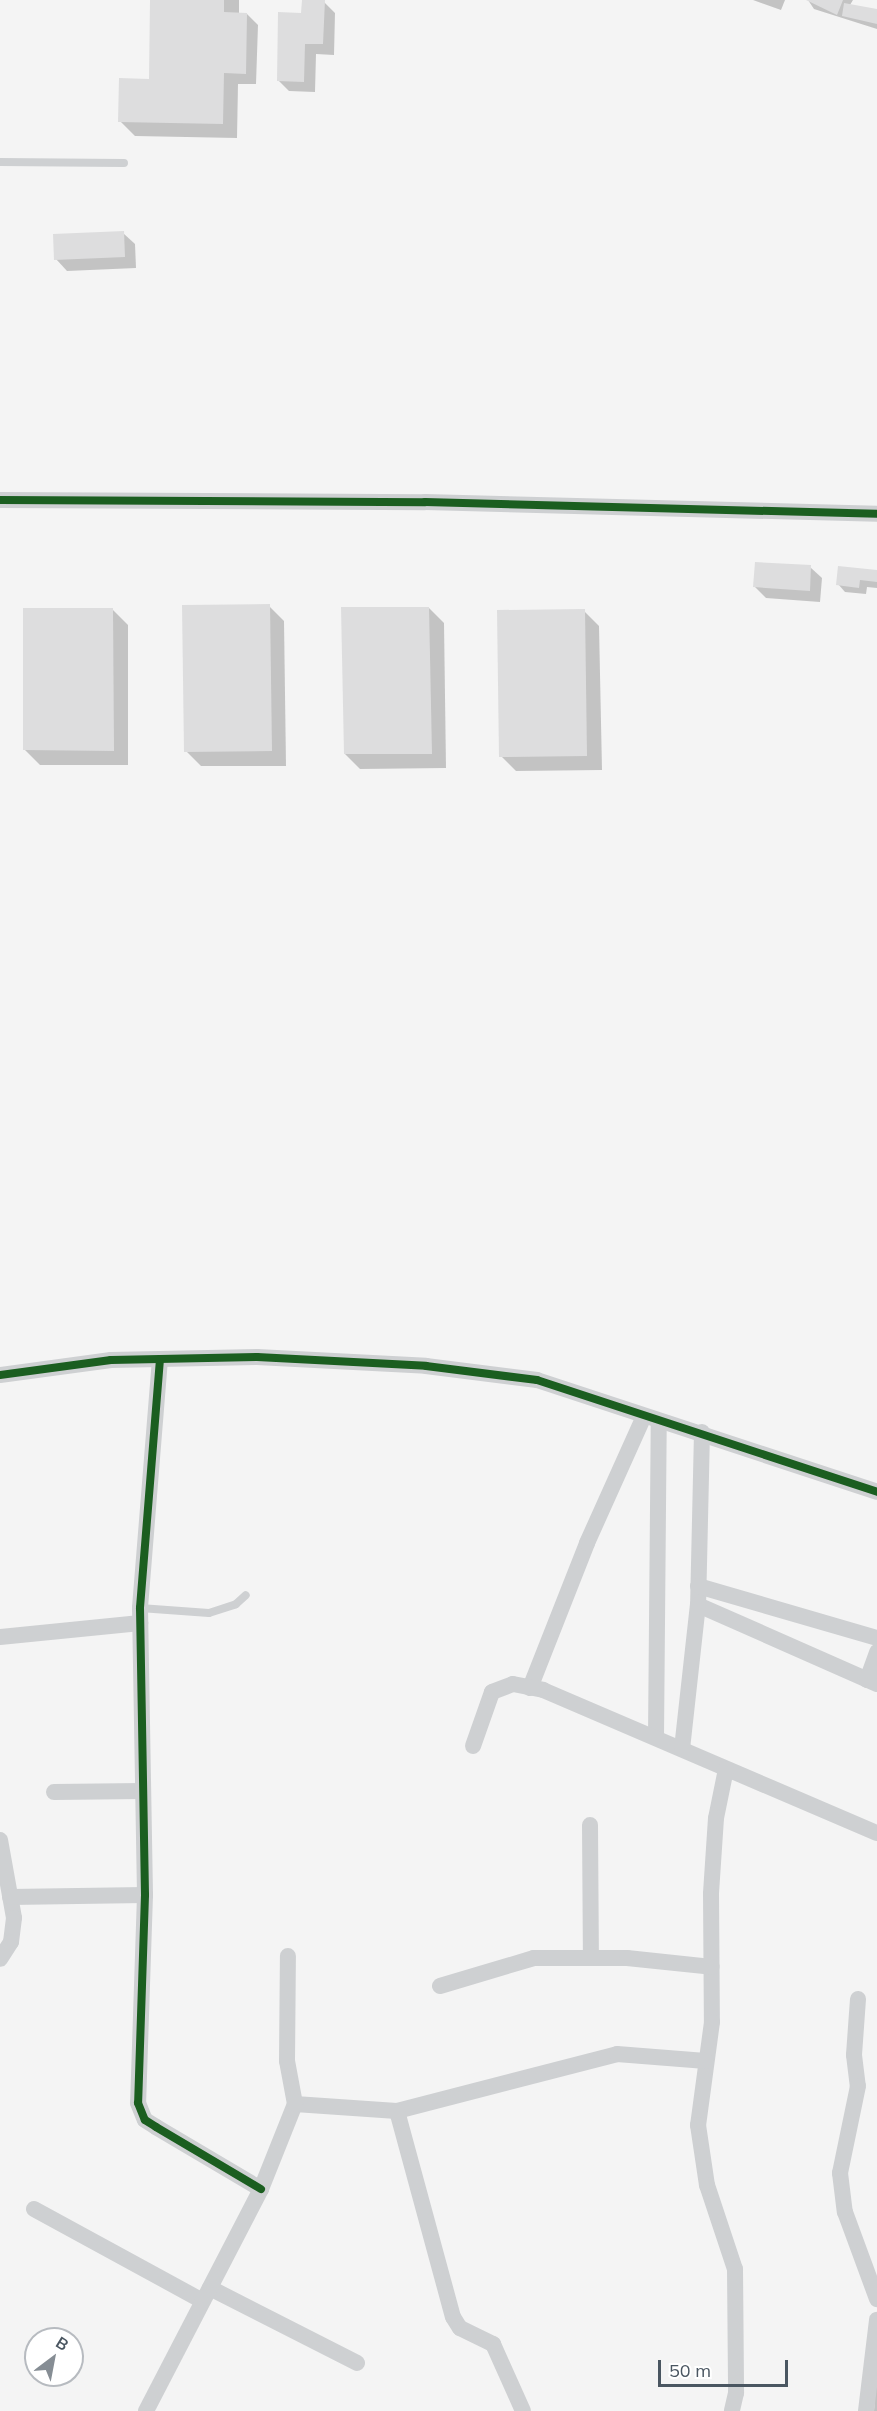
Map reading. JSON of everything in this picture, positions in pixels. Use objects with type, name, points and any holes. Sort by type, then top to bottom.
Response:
[{"type":"street","points":[[0,500],[425,502],[877,514]]},
{"type":"street","points":[[0,1375],[111,1360],[257,1357],[426,1366],[537,1380],[702,1432],[877,1492]]},
{"type":"street","points":[[160,1359],[140,1615],[145,1895],[138,2103],[145,2120],[261,2189]]},
{"type":"street","points":[[530,1688],[587,1543],[652,1418]]},
{"type":"street","points":[[652,1418],[656,1737]]},
{"type":"street","points":[[682,1749],[698,1605],[702,1432]]},
{"type":"street","points":[[698,1586],[877,1638]]},
{"type":"street","points":[[698,1605],[872,1682],[877,1652]]},
{"type":"street","points":[[0,1637],[140,1615]]},
{"type":"street","points":[[473,1746],[492,1692],[513,1684],[530,1688],[656,1737],[877,1833]]},
{"type":"street","points":[[726,1769],[716,1818],[712,2022],[698,2125],[707,2185],[735,2269],[736,2393],[732,2411]]},
{"type":"street","points":[[54,1792],[142,1791]]},
{"type":"street","points":[[590,1825],[591,1958]]},
{"type":"street","points":[[0,1840],[10,1897],[11,1942],[0,1959]]},
{"type":"street","points":[[10,1897],[145,1895]]},
{"type":"street","points":[[146,2411],[261,2189],[295,2104],[286,2061],[288,1956]]},
{"type":"street","points":[[440,1986],[534,1958],[591,1958],[712,1967]]},
{"type":"street","points":[[858,1999],[854,2055],[858,2086],[840,2174],[845,2212],[877,2299]]},
{"type":"street","points":[[295,2104],[397,2111],[617,2054],[706,2061]]},
{"type":"street","points":[[397,2111],[453,2317],[460,2328],[493,2344],[523,2411]]},
{"type":"street","points":[[34,2209],[206,2294],[357,2363]]},
{"type":"street","points":[[866,2411],[877,2320]]},
{"type":"lane","points":[[0,162],[124,163]]},
{"type":"lane","points":[[140,1615],[209,1613],[236,1604],[246,1595]]},
{"type":"building","points":[[150,0],[224,0],[224,12],[247,13],[246,74],[224,73],[223,124],[118,122],[119,78],[149,79]]},
{"type":"building","points":[[302,0],[325,0],[323,44],[305,44],[304,82],[277,81],[278,12],[301,13]]},
{"type":"building","points":[[806,0],[843,0],[837,15]]},
{"type":"building","points":[[844,3],[877,9],[877,24],[842,16]]},
{"type":"building","points":[[124,231],[125,257],[54,260],[53,234]]},
{"type":"building","points":[[755,562],[811,565],[810,591],[753,587]]},
{"type":"building","points":[[838,566],[877,570],[877,582],[860,580],[859,588],[836,585]]},
{"type":"building","points":[[270,604],[272,751],[184,752],[182,605]]},
{"type":"building","points":[[341,607],[429,607],[432,754],[344,754]]},
{"type":"building","points":[[23,608],[113,608],[114,751],[23,750]]},
{"type":"building","points":[[585,609],[587,756],[499,757],[497,610]]},
{"type":"cycle path","points":[[0,500],[425,502],[877,514]]},
{"type":"cycle path","points":[[0,1375],[111,1360],[257,1357],[426,1366],[537,1380],[877,1492]]},
{"type":"cycle path","points":[[160,1359],[140,1608],[145,1895],[138,2103],[145,2120],[261,2189]]}]
